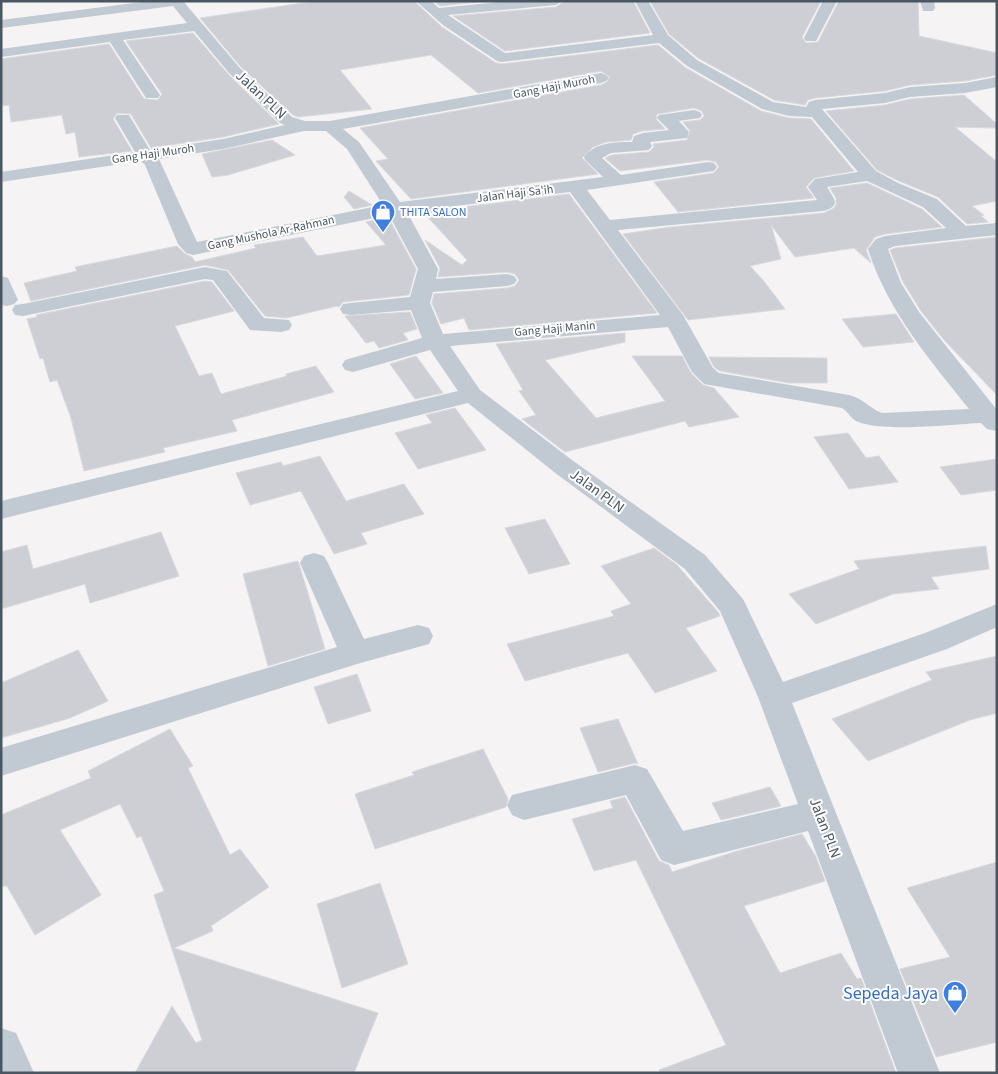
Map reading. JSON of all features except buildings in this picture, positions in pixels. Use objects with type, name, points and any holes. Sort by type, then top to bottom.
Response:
[{"type":"street","points":[[422,1],[502,58],[662,38]]},
{"type":"street","points":[[435,12],[556,1]]},
{"type":"street","points":[[641,1],[662,38],[692,63],[768,106],[789,111],[818,112]]},
{"type":"street","points":[[811,38],[830,1]]},
{"type":"street","points":[[1,24],[176,2]]},
{"type":"street","name":"Jalan PLN","points":[[176,2],[234,70],[286,120],[304,126],[330,126],[353,146],[395,208],[428,269],[421,295],[435,341],[472,394],[564,466],[696,562],[733,606],[774,697],[919,1073]]},
{"type":"street","points":[[1,53],[197,26]]},
{"type":"street","points":[[114,38],[152,95]]},
{"type":"street","name":"Gang Haji Muroh","points":[[330,126],[601,78]]},
{"type":"street","points":[[960,231],[930,203],[892,187],[870,175],[818,112],[813,109],[815,105],[885,98],[910,92],[973,87],[997,82]]},
{"type":"street","points":[[617,181],[594,160],[593,157],[596,153],[608,148],[643,146],[640,140],[643,138],[680,134],[681,132],[665,118],[694,115]]},
{"type":"street","points":[[122,118],[145,156]]},
{"type":"street","name":"Gang Haji Muroh","points":[[1,177],[223,144],[304,126]]},
{"type":"street","name":"Gang Mushola Ar-Rahman","points":[[145,156],[153,163],[157,171],[189,247],[195,248],[395,208]]},
{"type":"street","name":"Jalan Haji Sa'ih","points":[[395,208],[617,181],[708,167]]},
{"type":"street","points":[[604,226],[823,205],[826,204],[826,200],[817,187],[821,183],[870,175]]},
{"type":"street","points":[[575,186],[675,320],[704,372],[712,379],[849,402],[856,406],[862,414],[880,420],[992,420]]},
{"type":"street","points":[[992,420],[916,326],[895,290],[883,265],[878,249],[882,243],[892,240],[997,228]]},
{"type":"street","points":[[195,248],[208,273]]},
{"type":"street","points":[[10,298],[208,273],[220,275],[258,325],[281,325]]},
{"type":"street","points":[[351,309],[388,304],[421,295],[507,280]]},
{"type":"street","name":"Gang Haji Manin","points":[[353,365],[435,341],[675,320]]},
{"type":"street","points":[[1,510],[472,394]]},
{"type":"street","points":[[314,563],[355,653]]},
{"type":"street","points":[[774,697],[936,641],[997,615]]},
{"type":"street","points":[[1,762],[355,653],[418,636]]},
{"type":"street","points":[[524,805],[635,779],[674,849],[819,814]]},
{"type":"street","points":[[1,1048],[13,1073]]},
{"type":"place","name":"THITA SALON","points":[[383,233]]},
{"type":"place","name":"Sepeda Jaya","points":[[955,1014]]}]
